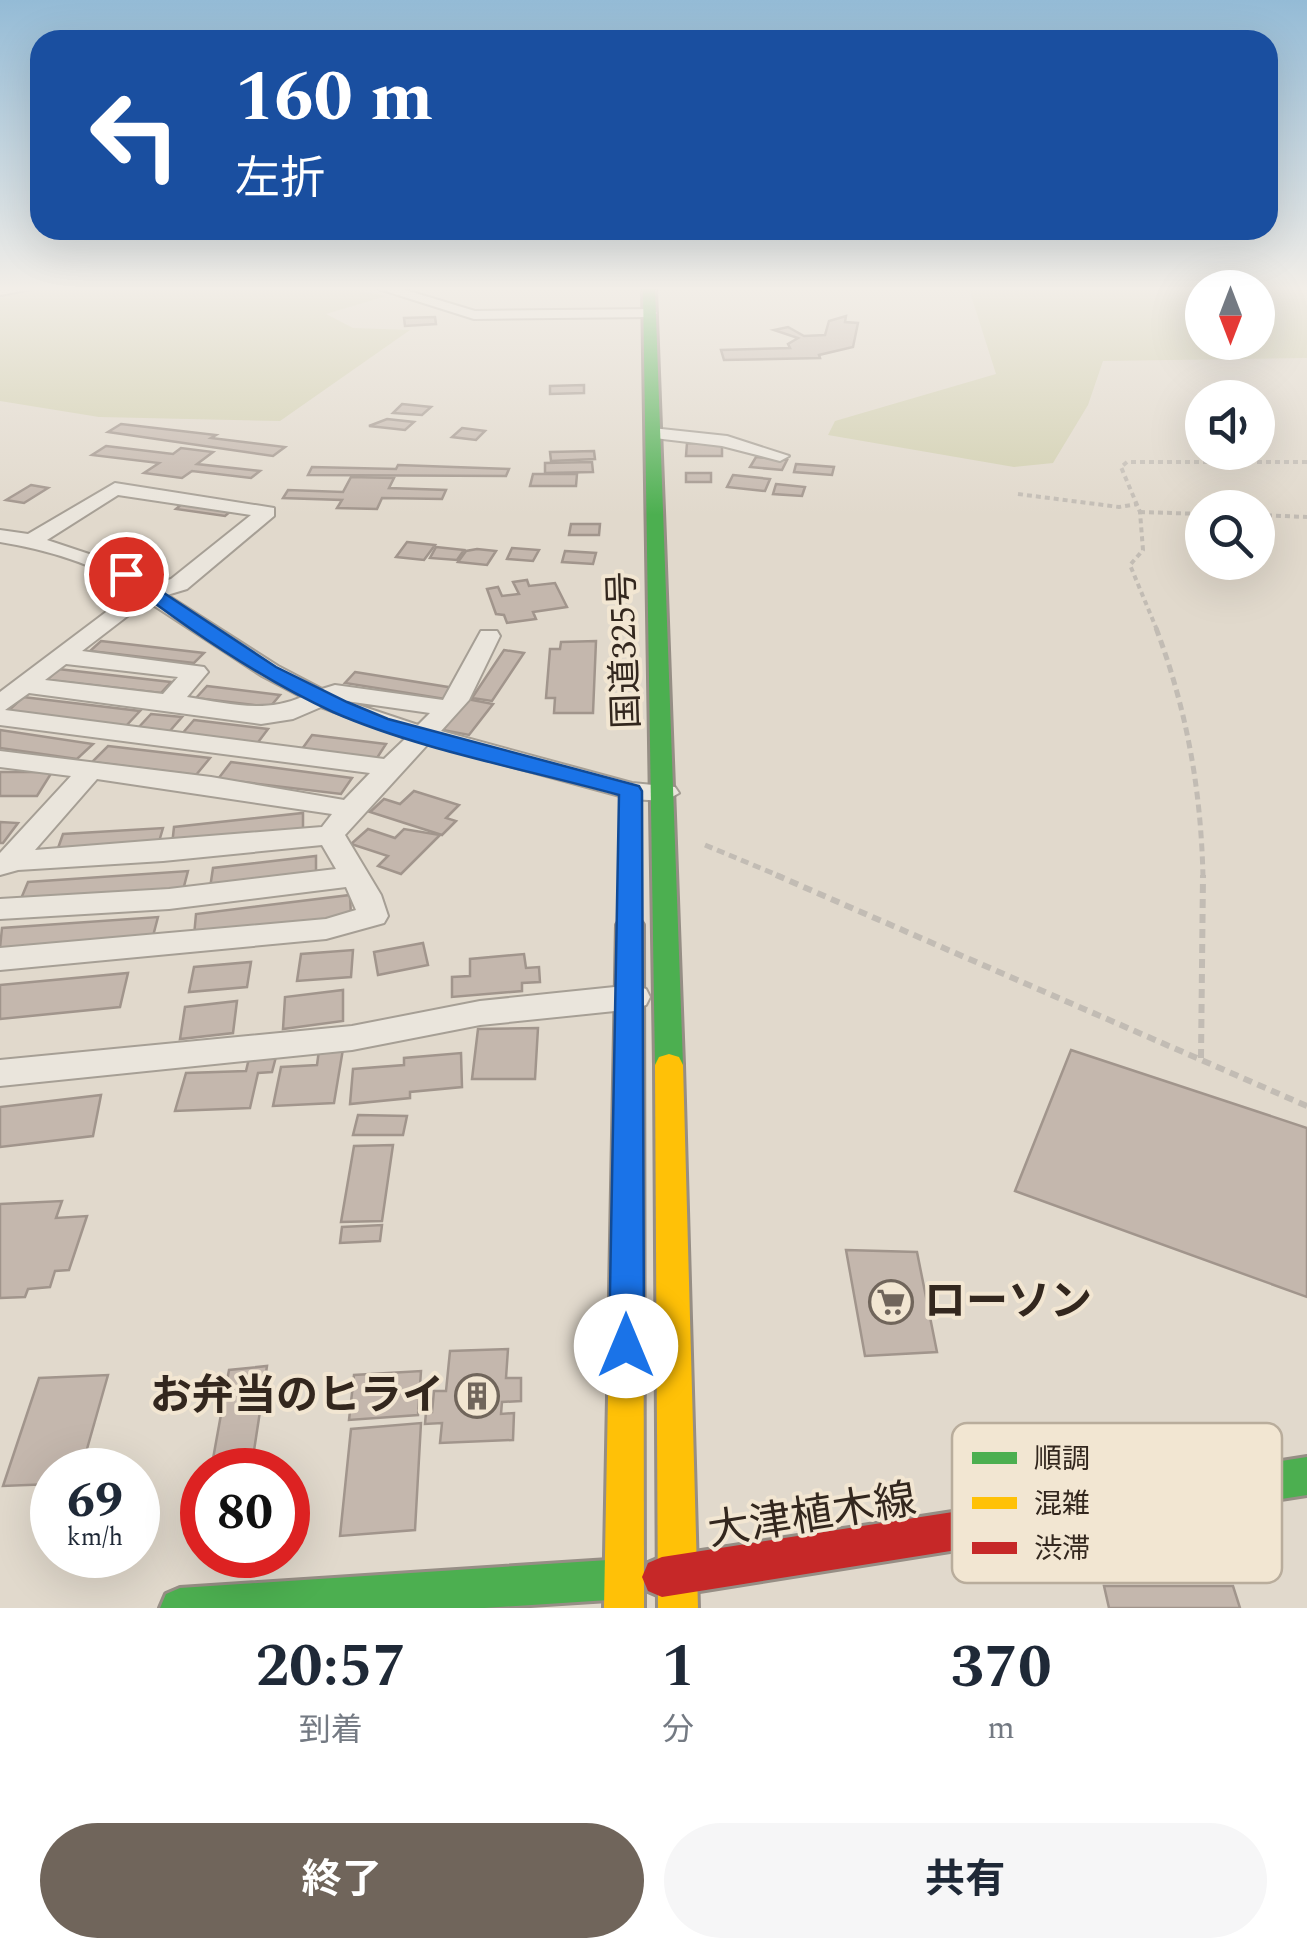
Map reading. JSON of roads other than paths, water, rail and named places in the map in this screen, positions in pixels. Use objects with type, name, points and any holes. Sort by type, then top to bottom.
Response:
[{"type":"main road","points":[[631,493],[638,364]]},
{"type":"main road","name":"国道325号","points":[[647,364],[665,794],[678,1608]]},
{"type":"main road","points":[[624,1608],[630,904]]},
{"type":"main road","name":"大津植木線","points":[[1282,1480],[1307,1476]]},
{"type":"main road","name":"大津植木線","points":[[180,1608],[677,1576],[952,1532]]},
{"type":"street","points":[[652,433],[727,440],[733,446],[780,456]]},
{"type":"street","points":[[0,704],[137,597],[179,584],[268,512],[115,489],[30,542]]},
{"type":"street","points":[[0,536],[126,574],[270,671],[381,723],[631,791],[665,794]]},
{"type":"street","points":[[5,866],[330,835],[350,809],[449,708],[469,680],[489,636]]},
{"type":"street","points":[[61,656],[196,672],[170,702]]},
{"type":"street","points":[[24,684],[261,716],[284,714],[335,692],[449,708]]},
{"type":"street","points":[[0,717],[392,768]]},
{"type":"street","points":[[0,760],[211,785],[350,809]]},
{"type":"street","points":[[5,866],[90,771]]},
{"type":"street","points":[[0,959],[326,929],[372,916],[366,895],[330,835]]},
{"type":"street","points":[[0,909],[169,898],[355,876]]},
{"type":"street","points":[[0,1073],[352,1038],[480,1013],[666,994]]},
{"type":"place","name":"ローソン","points":[[891,1302]]},
{"type":"place","name":"お弁当のヒライ","points":[[477,1396]]}]
